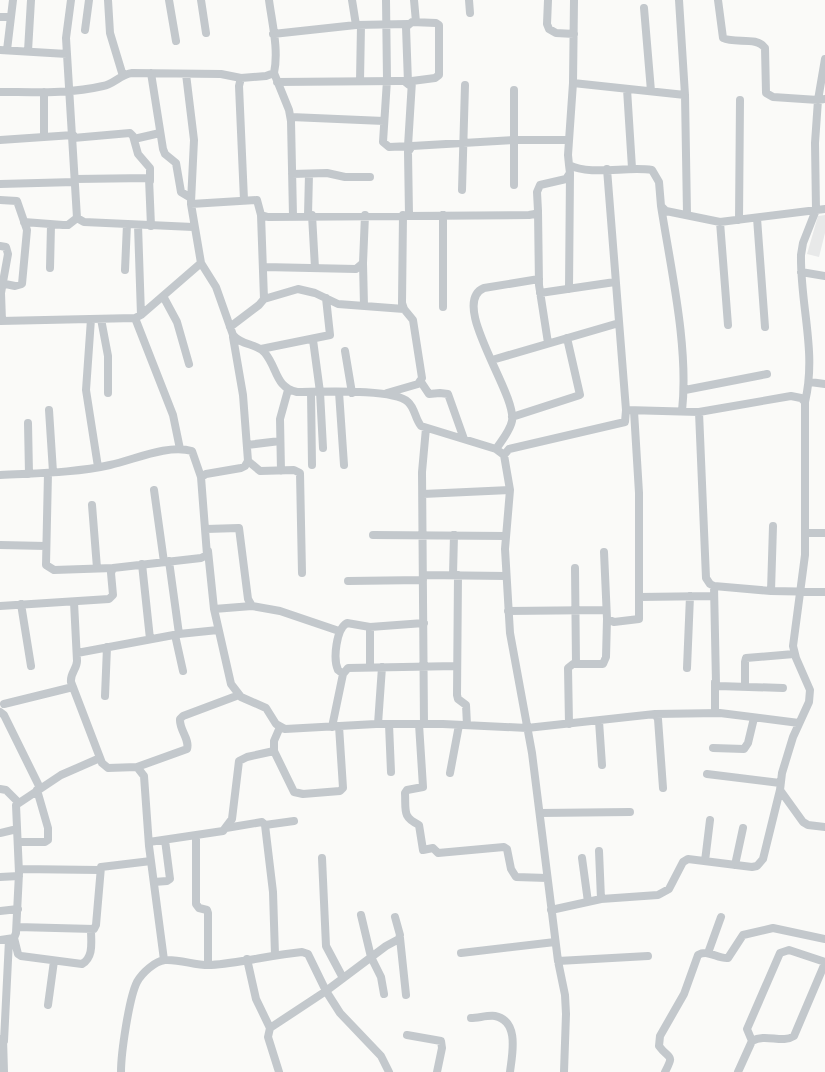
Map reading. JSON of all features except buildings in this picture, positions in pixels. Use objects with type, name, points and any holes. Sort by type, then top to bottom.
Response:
[{"type":"street","points":[[13,0],[3,50],[67,54]]},
{"type":"street","points":[[28,51],[31,0]]},
{"type":"street","points":[[71,0],[66,27],[77,218]]},
{"type":"street","points":[[85,30],[89,0]]},
{"type":"street","points":[[108,0],[110,33],[123,76]]},
{"type":"street","points":[[169,0],[176,40]]},
{"type":"street","points":[[201,0],[206,33]]},
{"type":"street","points":[[269,0],[274,73],[291,117],[293,216]]},
{"type":"street","points":[[352,0],[358,25],[360,81]]},
{"type":"street","points":[[386,0],[387,80],[383,138],[385,145],[410,146],[514,140],[568,141]]},
{"type":"street","points":[[414,0],[412,23],[406,32],[410,146],[401,295],[404,309],[413,320],[415,327],[421,382],[429,394],[448,394],[464,439]]},
{"type":"street","points":[[469,0],[471,13]]},
{"type":"street","points":[[548,0],[547,24],[549,29],[556,33],[574,34]]},
{"type":"street","points":[[570,288],[568,141],[573,83],[574,0]]},
{"type":"street","points":[[679,0],[685,95],[687,214]]},
{"type":"street","points":[[718,0],[723,38],[763,44],[766,93],[773,97],[821,100]]},
{"type":"street","points":[[644,8],[651,91]]},
{"type":"street","points":[[0,17],[11,17]]},
{"type":"street","points":[[273,34],[358,25],[432,22],[439,25],[439,75],[435,78],[412,81],[409,86]]},
{"type":"street","points":[[551,910],[601,899],[658,895],[669,889],[683,861],[693,859],[752,867],[761,863],[782,773],[799,723],[809,702],[810,690],[794,654],[793,646],[806,533],[805,402],[810,382],[810,336],[801,272],[803,243],[816,210],[814,153],[825,59]]},
{"type":"street","points":[[0,92],[70,92],[104,86],[132,73],[221,74],[241,78],[274,73]]},
{"type":"street","points":[[151,73],[165,154],[173,159],[178,167],[181,192],[191,201],[257,201],[261,215],[264,299]]},
{"type":"street","points":[[186,74],[194,140],[191,201],[193,226],[201,263],[216,287],[231,331],[243,395],[248,461],[241,468],[206,474],[201,477]]},
{"type":"street","points":[[241,78],[238,95],[244,200]]},
{"type":"street","points":[[277,82],[387,80],[404,81],[409,86]]},
{"type":"street","points":[[573,83],[685,95]]},
{"type":"street","points":[[462,190],[465,85]]},
{"type":"street","points":[[627,89],[632,168]]},
{"type":"street","points":[[514,90],[514,185]]},
{"type":"street","points":[[44,92],[44,137]]},
{"type":"street","points":[[739,220],[741,100]]},
{"type":"street","points":[[291,117],[384,121]]},
{"type":"street","points":[[0,140],[130,133],[138,154],[150,168],[151,226]]},
{"type":"street","points":[[134,139],[160,133]]},
{"type":"street","points":[[570,169],[632,168],[652,170],[656,174],[674,281],[685,390],[682,411]]},
{"type":"street","points":[[548,343],[539,279],[537,192],[540,184],[566,179],[570,169]]},
{"type":"street","points":[[508,611],[575,610],[606,615],[614,622],[639,619],[640,504],[619,323],[607,169]]},
{"type":"street","points":[[292,174],[370,177]]},
{"type":"street","points":[[309,174],[315,268]]},
{"type":"street","points":[[0,184],[146,177],[150,181]]},
{"type":"street","points":[[0,200],[17,201],[27,236],[24,280],[19,285],[1,283]]},
{"type":"street","points":[[661,206],[666,211],[720,222],[825,208]]},
{"type":"street","points":[[261,215],[529,215],[537,211]]},
{"type":"street","points":[[364,215],[364,306]]},
{"type":"street","points":[[443,215],[443,307]]},
{"type":"street","points":[[77,218],[84,222],[193,226]]},
{"type":"street","points":[[24,222],[68,225],[77,218]]},
{"type":"street","points":[[757,218],[765,327]]},
{"type":"street","points":[[720,222],[728,325]]},
{"type":"street","points":[[125,270],[127,224]]},
{"type":"street","points":[[50,268],[51,225]]},
{"type":"street","points":[[138,225],[138,316],[172,415],[180,449]]},
{"type":"street","points":[[0,246],[6,247],[8,254],[1,283],[1,321],[138,316],[201,263]]},
{"type":"street","points":[[264,267],[357,268],[363,263]]},
{"type":"street","points":[[801,272],[825,276]]},
{"type":"street","points":[[496,449],[509,430],[512,417],[475,317],[474,295],[484,288],[539,279]]},
{"type":"street","points":[[540,292],[615,282]]},
{"type":"street","points":[[231,331],[264,299],[298,289],[315,292],[342,304],[404,309]]},
{"type":"street","points":[[163,296],[177,322],[189,364]]},
{"type":"street","points":[[231,331],[238,341],[261,349],[330,336],[326,298]]},
{"type":"street","points":[[92,319],[86,390],[98,467]]},
{"type":"street","points":[[101,319],[108,356],[108,393]]},
{"type":"street","points":[[492,360],[619,323]]},
{"type":"street","points":[[512,417],[580,395],[567,338]]},
{"type":"street","points":[[313,340],[320,392],[323,448]]},
{"type":"street","points":[[261,349],[269,358],[282,385],[288,390],[386,394],[402,398],[412,407],[417,422],[426,428],[496,449],[504,455],[510,490],[506,536],[508,611],[540,813],[566,1014],[564,1072]]},
{"type":"street","points":[[345,351],[352,393]]},
{"type":"street","points":[[685,390],[767,374]]},
{"type":"street","points":[[386,394],[421,382]]},
{"type":"street","points":[[810,382],[825,384]]},
{"type":"street","points":[[281,471],[280,412],[288,390]]},
{"type":"street","points":[[311,392],[312,465]]},
{"type":"street","points":[[339,392],[344,465]]},
{"type":"street","points":[[630,410],[699,412],[792,396],[801,398],[805,402]]},
{"type":"street","points":[[49,410],[51,472],[45,561],[49,568],[113,568],[201,558],[207,555],[208,551]]},
{"type":"street","points":[[504,455],[509,449],[621,424],[625,422],[630,410]]},
{"type":"street","points":[[699,412],[706,578],[710,584],[771,591],[825,592]]},
{"type":"street","points":[[28,423],[29,474]]},
{"type":"street","points":[[426,428],[422,455],[423,787],[407,790],[405,793],[407,818],[418,825],[423,850],[504,847],[507,849],[511,869],[516,877],[548,878]]},
{"type":"street","points":[[247,445],[280,441]]},
{"type":"street","points":[[0,475],[98,467],[180,449],[192,451],[201,477],[214,609],[231,684],[239,695],[266,708],[280,728],[378,724],[527,728],[655,714],[715,713],[799,723]]},
{"type":"street","points":[[248,461],[260,471],[298,470],[301,477],[302,573]]},
{"type":"street","points":[[154,490],[183,671]]},
{"type":"street","points":[[423,494],[510,490]]},
{"type":"street","points":[[92,504],[97,568]]},
{"type":"street","points":[[771,591],[773,526]]},
{"type":"street","points":[[206,529],[239,528],[248,599],[252,606]]},
{"type":"street","points":[[806,533],[825,533]]},
{"type":"street","points":[[373,535],[506,536]]},
{"type":"street","points":[[450,773],[466,705],[458,699],[457,695],[454,536]]},
{"type":"street","points":[[0,545],[46,546]]},
{"type":"street","points":[[569,724],[569,665],[599,665],[606,661],[604,552]]},
{"type":"street","points":[[142,564],[150,639]]},
{"type":"street","points":[[575,567],[576,664]]},
{"type":"street","points":[[0,606],[109,599],[113,595],[111,573],[113,568]]},
{"type":"street","points":[[348,580],[455,575],[506,576]]},
{"type":"street","points":[[714,586],[715,713]]},
{"type":"street","points":[[687,668],[690,596]]},
{"type":"street","points":[[639,597],[714,596]]},
{"type":"street","points":[[74,602],[77,665],[71,677],[73,687],[102,763],[108,768],[137,767],[187,749],[188,742],[180,723],[183,716],[239,695]]},
{"type":"street","points":[[21,604],[31,666]]},
{"type":"street","points":[[214,609],[252,606],[280,611],[339,630]]},
{"type":"street","points":[[343,674],[336,667],[339,630],[347,623],[370,627],[424,623]]},
{"type":"street","points":[[370,627],[370,667]]},
{"type":"street","points":[[77,653],[150,639],[218,630]]},
{"type":"street","points":[[105,696],[107,647]]},
{"type":"street","points":[[745,687],[746,658],[794,654]]},
{"type":"street","points":[[280,728],[274,741],[274,751],[294,792],[303,794],[340,791],[343,784],[336,726],[343,674],[348,668],[457,666]]},
{"type":"street","points":[[378,724],[382,667]]},
{"type":"street","points":[[715,681],[718,686],[783,688]]},
{"type":"street","points":[[18,842],[45,842],[48,840],[48,828],[38,789],[2,708],[73,687]]},
{"type":"street","points":[[655,714],[663,788]]},
{"type":"street","points":[[713,748],[744,749],[748,743],[754,718]]},
{"type":"street","points":[[599,721],[602,765]]},
{"type":"street","points":[[389,724],[391,772]]},
{"type":"street","points":[[226,828],[232,819],[239,761],[274,751]]},
{"type":"street","points":[[4,1072],[2,1038],[8,940],[17,927],[18,909],[16,808],[18,802],[68,771],[100,758]]},
{"type":"street","points":[[137,767],[142,770],[146,782],[148,842],[164,960]]},
{"type":"street","points":[[707,774],[780,787],[803,822],[815,827],[825,826]]},
{"type":"street","points":[[0,789],[6,790],[18,802]]},
{"type":"street","points":[[540,813],[630,812]]},
{"type":"street","points":[[705,861],[710,820]]},
{"type":"street","points":[[148,842],[218,833],[226,828],[262,822],[265,825],[294,821]]},
{"type":"street","points":[[265,825],[273,892],[274,955]]},
{"type":"street","points":[[735,865],[743,828]]},
{"type":"street","points":[[0,833],[17,829]]},
{"type":"street","points":[[196,836],[196,904],[208,913],[208,965]]},
{"type":"street","points":[[154,882],[170,879],[165,840]]},
{"type":"street","points":[[599,851],[601,899]]},
{"type":"street","points":[[322,858],[326,946],[343,978]]},
{"type":"street","points":[[582,858],[588,902]]},
{"type":"street","points":[[0,877],[19,872],[99,870],[105,865],[151,861]]},
{"type":"street","points":[[17,927],[91,930],[96,926],[99,870]]},
{"type":"street","points":[[0,911],[18,909]]},
{"type":"street","points":[[361,915],[371,957],[380,973],[384,994]]},
{"type":"street","points":[[708,953],[721,917]]},
{"type":"street","points":[[395,918],[400,938],[406,995]]},
{"type":"street","points":[[665,1072],[671,1057],[659,1046],[660,1036],[684,994],[698,956],[708,953],[728,958],[743,935],[773,928],[825,939]]},
{"type":"street","points":[[8,940],[21,956],[77,964],[85,962],[91,954],[91,930]]},
{"type":"street","points":[[270,1028],[400,938]]},
{"type":"street","points":[[461,953],[555,942]]},
{"type":"street","points":[[738,1072],[752,1041],[766,1036],[787,1039],[794,1036],[825,962],[789,950],[780,953],[747,1029],[752,1041]]},
{"type":"street","points":[[121,1072],[122,1055],[137,982],[144,973],[164,960],[208,965],[305,952],[326,991],[349,1024],[381,1056],[389,1072]]},
{"type":"street","points":[[558,961],[648,956]]},
{"type":"street","points":[[247,959],[256,999],[270,1028],[268,1037],[279,1072]]},
{"type":"street","points":[[48,1005],[54,961]]},
{"type":"street","points":[[471,1018],[496,1016],[508,1024],[513,1037],[510,1072]]},
{"type":"street","points":[[407,1035],[441,1041],[436,1072]]},
{"type":"shaded area","points":[[825,215],[825,233],[819,257],[807,254],[818,216]]}]
